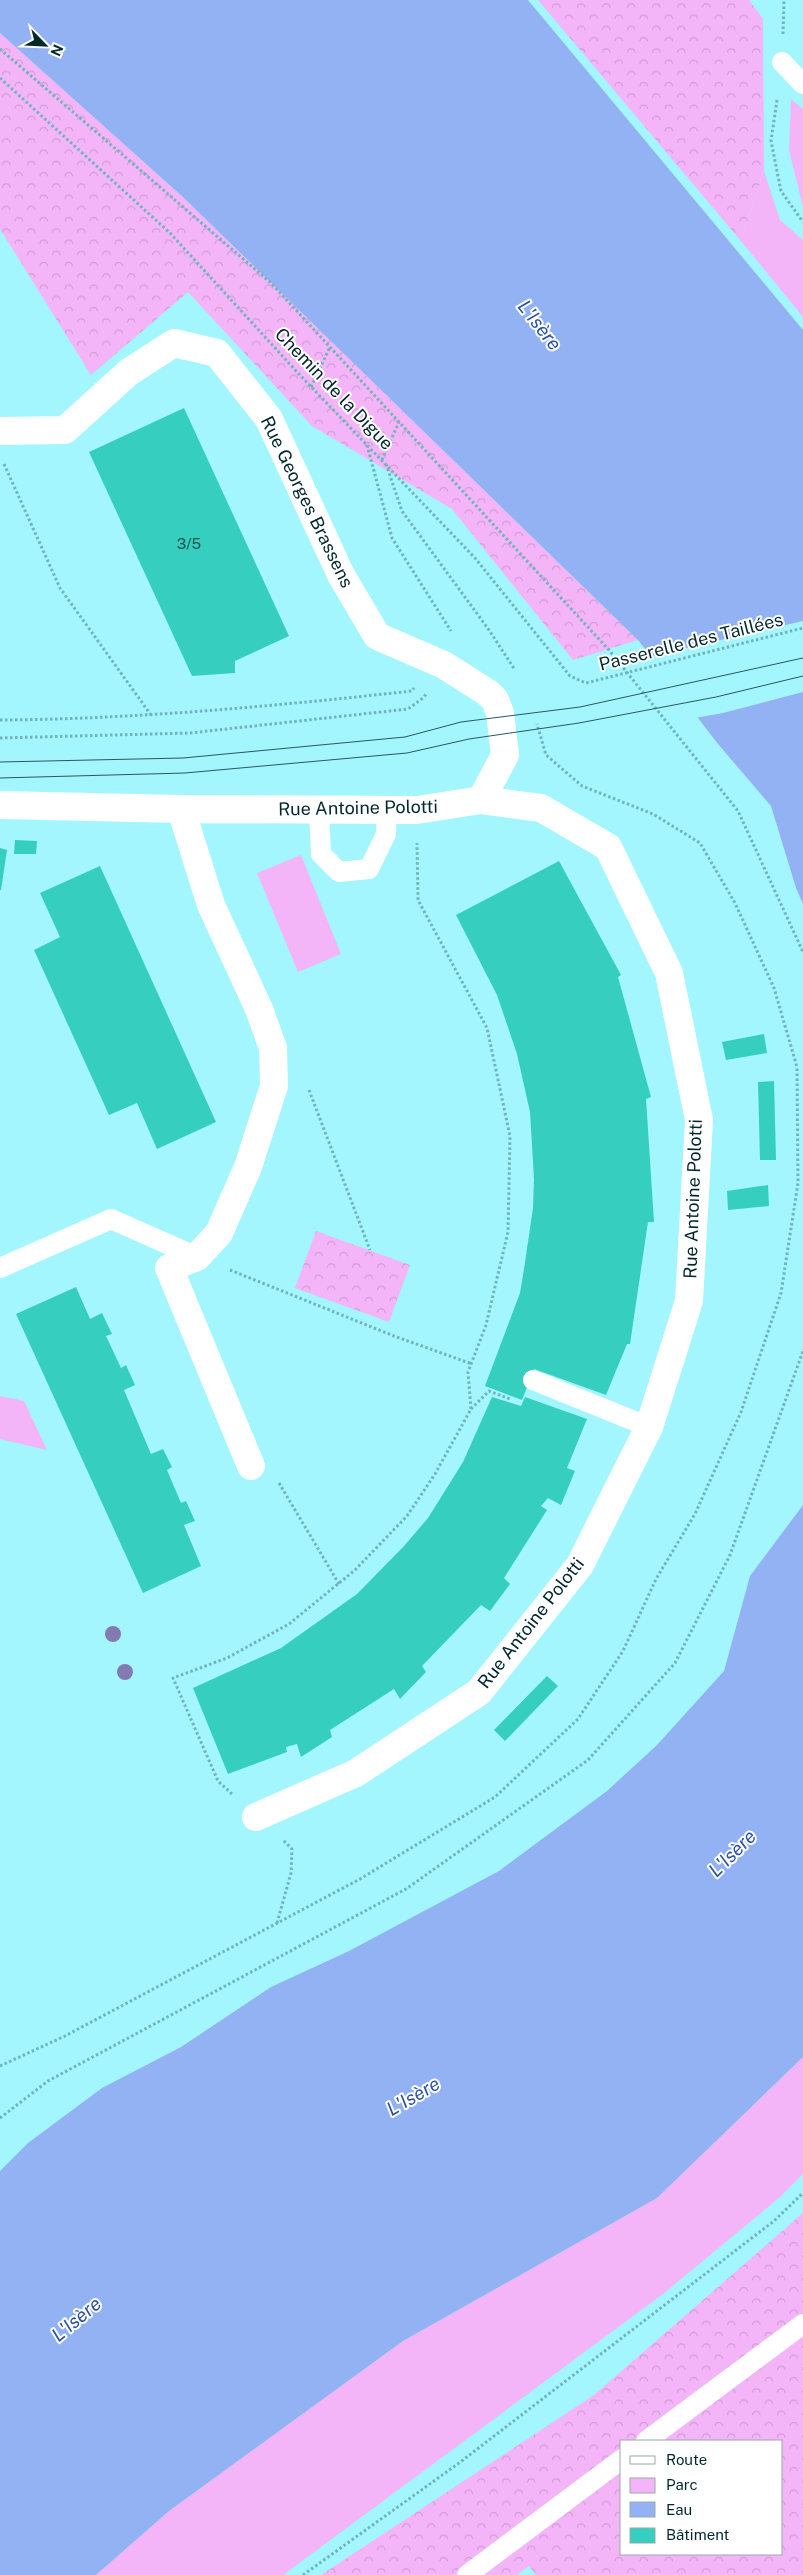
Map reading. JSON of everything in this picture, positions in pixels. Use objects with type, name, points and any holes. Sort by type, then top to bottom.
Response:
[{"type":"street","name":"Rue Georges Brassens","points":[[0,430],[65,430],[129,372],[174,343],[217,353],[269,419],[341,575],[378,636],[439,662],[488,693],[495,700],[500,713],[505,755],[481,800]]},
{"type":"street","name":"Rue Antoine Polotti","points":[[0,804],[181,809],[417,810],[481,800],[541,808],[608,847],[670,973],[699,1120],[689,1301],[649,1427],[580,1565],[479,1692],[356,1772],[256,1818]]},
{"type":"street","points":[[181,809],[211,904],[259,1009],[273,1048],[274,1086],[248,1167],[219,1233],[197,1257],[169,1268],[252,1466]]},
{"type":"lane","points":[[782,62],[803,84]]},
{"type":"lane","points":[[319,810],[321,854],[339,872],[369,869],[386,834],[387,810]]},
{"type":"lane","points":[[0,1268],[111,1219],[197,1257]]},
{"type":"lane","points":[[533,1380],[649,1427]]},
{"type":"lane","points":[[647,2440],[803,2324]]},
{"type":"lane","points":[[467,2575],[620,2460]]},
{"type":"path","points":[[784,0],[782,62],[771,141],[781,190],[803,222]]},
{"type":"path","points":[[0,49],[272,283],[609,650],[738,811],[803,952]]},
{"type":"path","name":"Chemin de la Digue","points":[[0,78],[170,233],[311,387],[386,464],[402,511],[489,630],[518,674]]},
{"type":"path","points":[[311,387],[330,346]]},
{"type":"path","points":[[382,460],[400,422]]},
{"type":"path","points":[[0,738],[190,733],[408,709],[423,698],[453,636],[392,538],[367,444]]},
{"type":"path","points":[[4,463],[60,588],[151,716]]},
{"type":"path","name":"Passerelle des Taillées","points":[[386,464],[476,558],[570,676],[586,683],[803,628]]},
{"type":"path","points":[[0,720],[95,719],[151,716],[243,709],[412,691],[439,662]]},
{"type":"path","points":[[535,717],[546,754],[582,786],[653,814],[700,843]]},
{"type":"path","points":[[417,810],[418,900],[487,1028],[510,1136],[508,1232],[486,1325],[468,1372],[470,1409]]},
{"type":"path","points":[[308,1087],[370,1250]]},
{"type":"path","points":[[197,1257],[394,1336],[472,1364]]},
{"type":"path","points":[[0,2118],[48,2081],[406,1890],[588,1760],[675,1663],[730,1555],[803,1351]]},
{"type":"path","points":[[277,1924],[290,1872],[292,1849],[256,1818],[218,1780],[173,1678],[227,1658],[289,1624],[339,1584],[407,1516],[435,1474],[470,1409],[489,1391],[513,1400]]},
{"type":"path","points":[[252,1466],[274,1476],[339,1584]]},
{"type":"path","points":[[303,2575],[467,2457],[774,2221],[803,2193]]},
{"type":"green space","points":[[538,0],[749,0],[763,19],[764,171],[741,241]]},
{"type":"green space","points":[[0,33],[184,198],[638,640],[573,660],[452,509],[312,426],[188,292],[91,375],[0,229]]},
{"type":"green space","points":[[791,99],[803,109],[803,207],[789,150]]},
{"type":"green space","points":[[764,171],[780,220],[803,240],[803,317],[741,241]]},
{"type":"green space","points":[[301,855],[341,954],[298,972],[257,873]]},
{"type":"green space","points":[[316,1231],[410,1265],[389,1322],[295,1288]]},
{"type":"green space","points":[[0,1396],[24,1401],[47,1450],[0,1439]]},
{"type":"green space","points":[[803,2057],[803,2174],[779,2198],[663,2294],[283,2575],[96,2575],[169,2511],[403,2341],[657,2198]]},
{"type":"green space","points":[[803,2213],[803,2575],[536,2575],[529,2566],[517,2575],[321,2575],[594,2395]]},
{"type":"water","name":"L'Isère","points":[[0,0],[528,0],[803,330],[803,904],[796,888],[771,806],[718,744],[638,640],[184,198],[0,33]]},
{"type":"water","name":"L'Isère","points":[[803,1505],[803,2057],[657,2198],[403,2341],[169,2511],[96,2575],[0,2575],[0,2171],[28,2143],[102,2088],[181,2047],[271,1987],[349,1951],[499,1871],[607,1791],[657,1745],[724,1671],[750,1576]]},
{"type":"pier","points":[[803,621],[803,692],[723,713],[695,718],[648,657]]},
{"type":"building","points":[[184,408],[289,636],[235,661],[235,673],[192,676],[89,452]]},
{"type":"building","points":[[15,840],[37,841],[36,854],[14,854]]},
{"type":"building","points":[[0,848],[7,850],[1,890],[0,890]]},
{"type":"building","points":[[559,861],[621,975],[618,977],[651,1097],[646,1099],[654,1222],[648,1222],[630,1344],[627,1344],[606,1395],[534,1369],[522,1400],[485,1386],[520,1293],[524,1269],[533,1208],[534,1179],[530,1112],[517,1054],[497,995],[456,915]]},
{"type":"building","points":[[100,866],[216,1122],[157,1149],[137,1103],[109,1115],[34,950],[60,937],[40,893]]},
{"type":"building","points":[[764,1034],[767,1053],[726,1060],[722,1042]]},
{"type":"building","points":[[774,1081],[776,1160],[760,1160],[758,1082]]},
{"type":"building","points":[[768,1185],[769,1206],[728,1210],[727,1191]]},
{"type":"building","points":[[76,1287],[90,1319],[102,1313],[112,1334],[106,1336],[121,1368],[126,1365],[135,1385],[124,1390],[151,1454],[163,1449],[172,1467],[167,1470],[181,1503],[186,1501],[195,1521],[184,1525],[201,1566],[143,1593],[16,1314]]},
{"type":"building","points":[[492,1397],[521,1406],[525,1397],[587,1419],[567,1468],[575,1471],[561,1505],[548,1498],[541,1506],[547,1510],[504,1578],[510,1584],[490,1611],[481,1605],[422,1666],[426,1672],[400,1699],[394,1689],[330,1730],[332,1737],[301,1757],[297,1744],[286,1747],[287,1752],[228,1774],[193,1688],[281,1648],[357,1594],[404,1546],[428,1518],[463,1462]]},
{"type":"building","points":[[547,1676],[558,1686],[505,1741],[494,1730]]},
{"type":"tram line","points":[[0,762],[183,758],[405,737],[461,722],[580,707],[803,658]]},
{"type":"tram line","points":[[0,778],[185,773],[407,753],[469,739],[579,723],[716,697],[803,676]]}]
